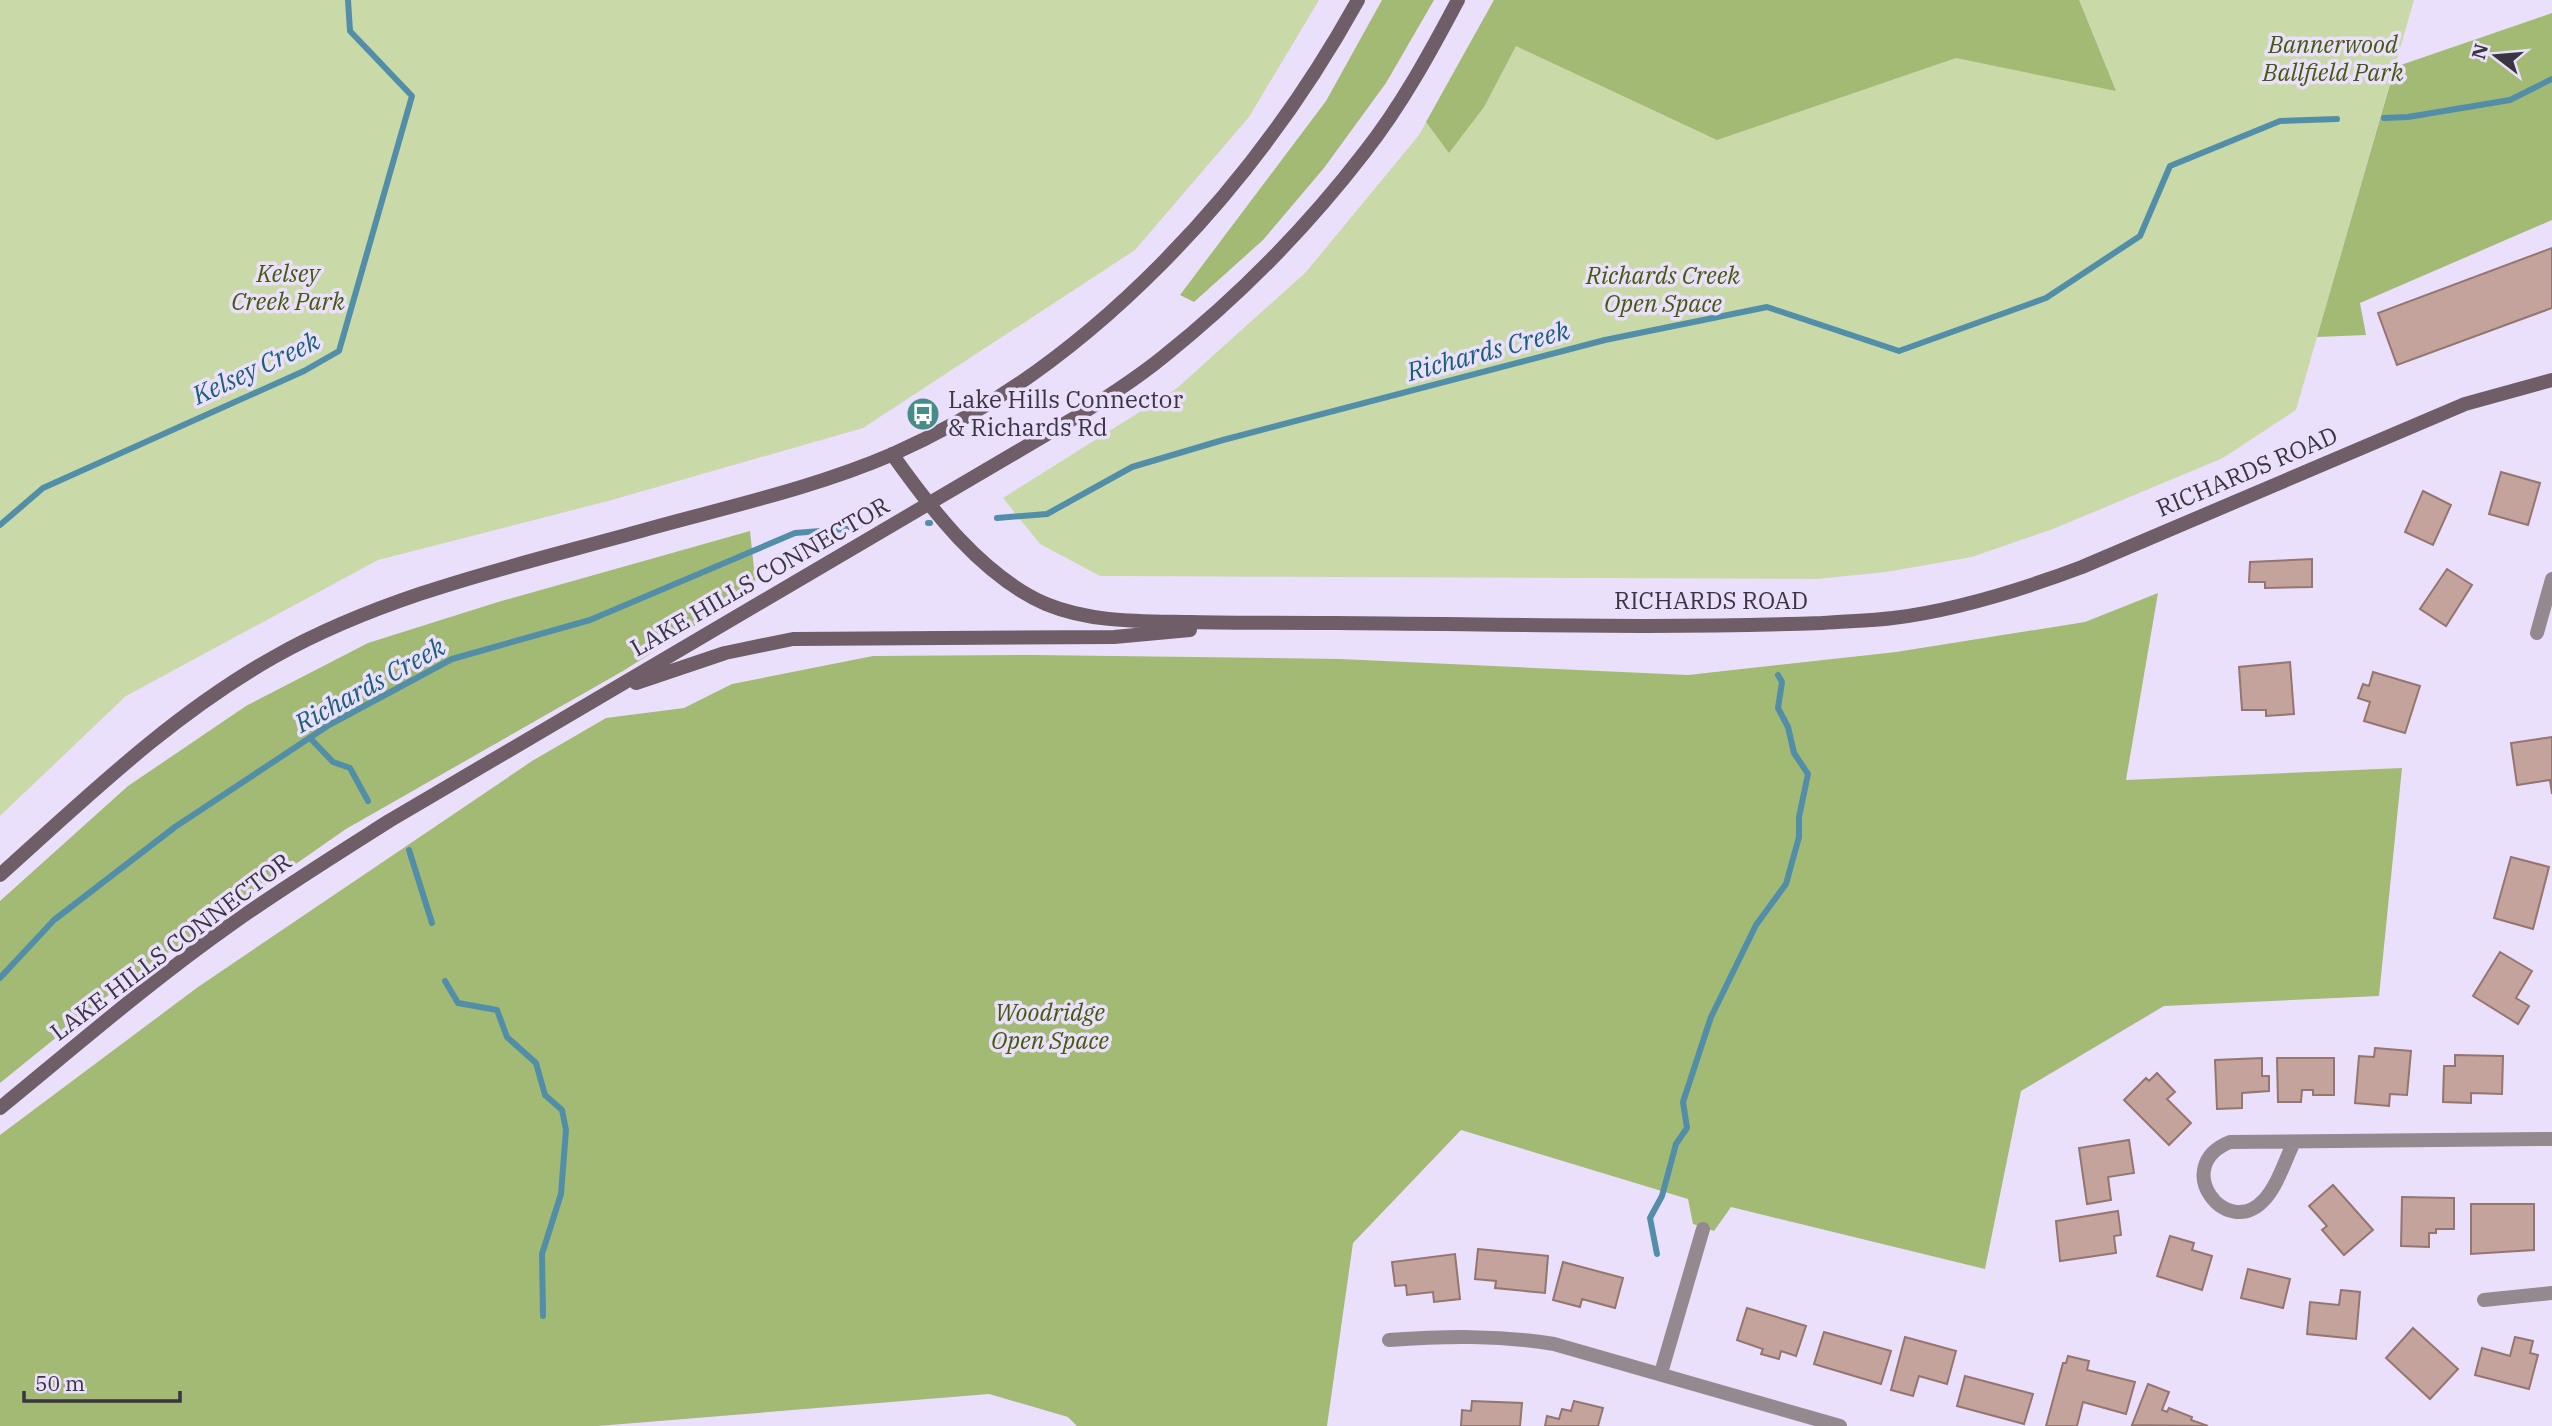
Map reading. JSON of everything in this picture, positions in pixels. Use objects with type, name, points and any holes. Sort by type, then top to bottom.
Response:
[{"type":"main road","name":"LAKE HILLS CONNECTOR","points":[[0,875],[122,765],[192,711],[275,657],[399,602],[462,581],[793,488],[892,454],[964,417],[1039,369],[1084,334],[1181,244],[1258,154],[1335,42],[1358,0]]},
{"type":"main road","name":"LAKE HILLS CONNECTOR","points":[[0,1108],[144,991],[298,878],[389,821],[1076,417],[1161,359],[1207,321],[1268,262],[1364,153],[1421,68],[1458,0]]},
{"type":"main road","name":"RICHARDS ROAD","points":[[892,454],[958,539],[980,560],[1046,604],[1090,617],[1115,621],[1265,623],[1778,625],[1894,618],[1995,597],[2051,579],[2465,404],[2552,380]]},
{"type":"main road","points":[[605,694],[725,653],[793,639],[1114,637],[1265,623]]},
{"type":"street","points":[[2537,633],[2552,579]]},
{"type":"street","points":[[2294,1142],[2268,1196],[2255,1207],[2246,1211],[2228,1210],[2213,1200],[2207,1192],[2203,1175],[2214,1151],[2221,1145],[2239,1141],[2552,1139]]},
{"type":"street","points":[[1661,1373],[1703,1229]]},
{"type":"street","points":[[2484,1300],[2552,1293]]},
{"type":"street","points":[[1389,1340],[1443,1336],[1521,1339],[1554,1344],[1840,1426]]},
{"type":"green space","name":"Kelsey Creek Park","points":[[0,0],[1319,0],[1249,117],[1135,250],[863,428],[608,501],[378,560],[126,696],[0,816]]},
{"type":"green space","points":[[1382,0],[1434,0],[1386,83],[1324,168],[1263,240],[1194,302],[1180,295],[1326,101]]},
{"type":"green space","name":"Richards Creek Open Space","points":[[1494,0],[2414,0],[2296,410],[2223,458],[2053,529],[1972,557],[1886,572],[1817,579],[1100,576],[1040,544],[1003,498],[1176,389],[1306,272],[1419,135]]},
{"type":"green space","points":[[1494,0],[2079,0],[2116,91],[1956,58],[1717,140],[1516,46],[1484,107],[1449,153],[1426,122]]},
{"type":"green space","points":[[2552,13],[2552,220],[2360,303],[2366,335],[2317,337],[2395,67]]},
{"type":"green space","points":[[750,531],[756,587],[623,671],[346,829],[116,989],[0,1083],[0,901],[128,786],[246,706],[368,643],[498,602]]},
{"type":"green space","name":"Woodridge Open Space","points":[[2158,593],[2126,780],[2402,768],[2379,996],[2164,1006],[2021,1091],[1985,1269],[1731,1207],[1714,1231],[1693,1224],[1688,1199],[1461,1130],[1353,1243],[1327,1426],[1077,1426],[1068,1417],[989,1394],[598,1426],[0,1426],[0,1135],[198,987],[532,761],[606,718],[684,708],[732,684],[873,656],[1341,659],[1688,675],[1896,652],[2085,622]]},
{"type":"building","points":[[2552,248],[2552,308],[2397,365],[2378,313]]},
{"type":"building","points":[[2501,472],[2540,483],[2528,525],[2489,514]]},
{"type":"building","points":[[2423,491],[2451,505],[2433,545],[2405,532]]},
{"type":"building","points":[[2312,559],[2312,587],[2265,588],[2265,582],[2249,582],[2250,562]]},
{"type":"building","points":[[2447,569],[2472,585],[2446,626],[2420,609]]},
{"type":"building","points":[[2290,662],[2294,714],[2266,716],[2266,710],[2242,710],[2239,667]]},
{"type":"building","points":[[2373,672],[2420,686],[2405,733],[2364,721],[2370,702],[2358,698],[2363,684],[2369,686]]},
{"type":"building","points":[[2552,737],[2552,794],[2550,780],[2517,785],[2511,743]]},
{"type":"building","points":[[2511,857],[2549,867],[2533,929],[2494,918]]},
{"type":"building","points":[[2500,952],[2532,971],[2516,998],[2529,1006],[2518,1024],[2473,996]]},
{"type":"building","points":[[2375,1048],[2411,1051],[2407,1095],[2390,1094],[2389,1106],[2355,1103],[2359,1056],[2374,1057]]},
{"type":"building","points":[[2455,1055],[2503,1056],[2502,1094],[2471,1093],[2471,1103],[2443,1102],[2444,1066],[2455,1066]]},
{"type":"building","points":[[2262,1058],[2262,1076],[2269,1076],[2269,1091],[2242,1093],[2242,1108],[2217,1109],[2215,1060]]},
{"type":"building","points":[[2277,1058],[2334,1058],[2334,1095],[2313,1095],[2313,1090],[2302,1090],[2301,1102],[2278,1102]]},
{"type":"building","points":[[2157,1073],[2175,1092],[2167,1099],[2191,1123],[2169,1145],[2124,1100],[2146,1078],[2149,1081]]},
{"type":"building","points":[[2129,1140],[2134,1173],[2108,1177],[2111,1200],[2087,1204],[2079,1148]]},
{"type":"building","points":[[2333,1185],[2373,1230],[2344,1255],[2322,1230],[2327,1226],[2309,1206]]},
{"type":"building","points":[[2402,1197],[2454,1198],[2454,1229],[2436,1229],[2436,1233],[2429,1233],[2429,1247],[2401,1246]]},
{"type":"building","points":[[2471,1204],[2534,1204],[2534,1250],[2471,1254]]},
{"type":"building","points":[[2118,1211],[2121,1235],[2114,1236],[2116,1253],[2060,1261],[2056,1221]]},
{"type":"building","points":[[2170,1236],[2194,1243],[2192,1250],[2212,1256],[2202,1290],[2157,1276]]},
{"type":"building","points":[[1478,1249],[1548,1256],[1545,1293],[1495,1288],[1496,1281],[1475,1279]]},
{"type":"building","points":[[1455,1254],[1460,1299],[1434,1302],[1433,1292],[1407,1295],[1406,1285],[1395,1286],[1392,1262]]},
{"type":"building","points":[[1563,1262],[1623,1278],[1615,1308],[1582,1299],[1580,1307],[1553,1300]]},
{"type":"building","points":[[2248,1269],[2290,1279],[2283,1308],[2241,1298]]},
{"type":"building","points":[[2341,1290],[2360,1292],[2356,1339],[2307,1334],[2310,1302],[2339,1305]]},
{"type":"building","points":[[1747,1308],[1806,1326],[1796,1356],[1781,1351],[1779,1359],[1761,1354],[1763,1349],[1737,1340]]},
{"type":"building","points":[[2413,1328],[2458,1369],[2430,1399],[2386,1358]]},
{"type":"building","points":[[1824,1332],[1891,1351],[1881,1384],[1814,1364]]},
{"type":"building","points":[[1905,1337],[1956,1351],[1947,1384],[1919,1376],[1913,1396],[1891,1390]]},
{"type":"building","points":[[2515,1337],[2533,1341],[2530,1353],[2538,1355],[2529,1389],[2475,1375],[2482,1348],[2510,1356]]},
{"type":"building","points":[[2068,1356],[2089,1361],[2087,1370],[2135,1382],[2126,1414],[2083,1402],[2077,1426],[2046,1426],[2063,1363],[2066,1363]]},
{"type":"building","points":[[1965,1376],[2033,1394],[2024,1424],[1957,1406]]},
{"type":"building","points":[[2148,1384],[2169,1392],[2162,1410],[2167,1412],[2169,1408],[2208,1426],[2132,1425]]},
{"type":"building","points":[[1472,1401],[1522,1403],[1520,1426],[1461,1426],[1462,1410],[1471,1411]]},
{"type":"building","points":[[1574,1401],[1603,1408],[1598,1426],[1545,1426],[1547,1416],[1559,1419],[1562,1409],[1571,1411]]},
{"type":"waterway","name":"Kelsey Creek","points":[[0,525],[43,488],[304,371],[339,351],[412,96],[350,31],[348,0]]},
{"type":"waterway","name":"Richards Creek","points":[[2384,118],[2408,117],[2510,100],[2552,79]]},
{"type":"waterway","name":"Richards Creek","points":[[997,518],[1047,514],[1132,467],[1223,440],[1605,340],[1767,307],[1899,351],[2046,298],[2140,236],[2170,166],[2280,121],[2337,119]]},
{"type":"waterway","name":"Richards Creek","points":[[0,978],[54,920],[175,827],[329,725],[452,659],[590,620],[795,533],[859,528]]},
{"type":"waterway","points":[[1657,1254],[1650,1218],[1662,1196],[1676,1144],[1687,1128],[1683,1102],[1711,1017],[1756,925],[1786,884],[1799,837],[1799,817],[1808,774],[1794,753],[1788,727],[1778,708],[1782,682],[1778,675]]},
{"type":"waterway","points":[[310,738],[333,762],[350,768],[368,801]]},
{"type":"waterway","points":[[409,850],[432,923]]},
{"type":"waterway","points":[[445,981],[458,1003],[497,1010],[507,1037],[536,1063],[545,1095],[562,1110],[566,1130],[561,1194],[542,1254],[543,1316]]},
{"type":"place","name":"Lake Hills Connector & Richards Rd","points":[[923,414]]},
{"type":"park label","name":"Bannerwood Ballfield Park","points":[[2333,59]]}]
